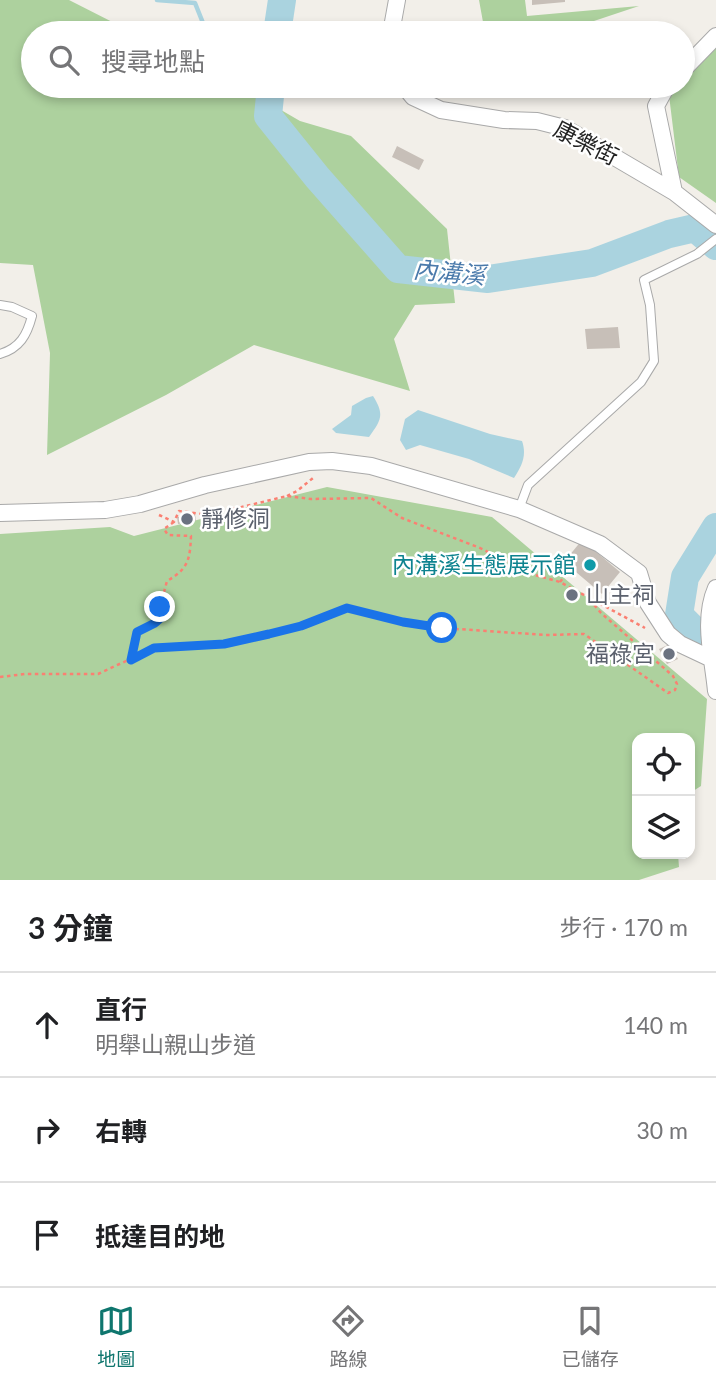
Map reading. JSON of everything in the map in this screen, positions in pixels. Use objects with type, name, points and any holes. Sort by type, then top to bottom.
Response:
[{"type":"street","points":[[392,21],[393,1]]},
{"type":"street","points":[[695,58],[716,36]]},
{"type":"street","name":"康樂街","points":[[415,98],[441,110],[504,120],[537,121],[565,128],[674,192],[716,225]]},
{"type":"street","points":[[660,98],[656,106],[674,192]]},
{"type":"street","points":[[0,513],[105,510],[140,504],[205,485],[309,462],[332,461],[371,466],[519,509],[600,544],[639,573],[648,603],[668,634],[680,644],[713,657]]},
{"type":"street","points":[[716,588],[711,599],[710,623],[716,691]]},
{"type":"lane","points":[[519,509],[528,485],[641,382],[654,361],[650,305],[644,280],[697,254],[716,239]]},
{"type":"lane","points":[[0,305],[32,316],[28,331],[19,345],[0,354]]},
{"type":"path","points":[[131,660],[137,632],[164,615],[160,607],[166,580],[183,571],[190,555],[191,537],[168,536],[164,529],[179,511],[209,515],[287,496],[298,491],[332,461]]},
{"type":"path","points":[[287,496],[311,499],[371,498],[402,518],[480,548],[535,575],[560,582],[650,631],[668,634]]},
{"type":"path","points":[[560,582],[571,568]]},
{"type":"path","points":[[0,677],[25,674],[98,674],[154,648],[224,644],[301,626],[347,608],[403,622],[442,628],[584,635],[668,693],[675,690],[677,684],[673,676],[601,613],[592,600]]},
{"type":"green space","points":[[0,0],[69,0],[110,21],[21,21],[21,98],[261,98],[300,121],[351,136],[447,229],[455,303],[415,305],[394,339],[410,391],[254,345],[166,395],[47,455],[50,353],[33,265],[0,263]]},
{"type":"green space","points":[[479,0],[525,0],[527,16],[639,6],[594,21],[483,21]]},
{"type":"green space","points":[[716,48],[716,203],[679,177],[669,98],[695,98],[695,65]]},
{"type":"green space","points":[[327,487],[492,517],[707,699],[701,786],[695,790],[695,733],[632,733],[632,859],[678,859],[679,867],[639,880],[0,880],[0,534],[110,527],[134,536]]},
{"type":"water","points":[[373,396],[380,417],[369,437],[336,433],[332,429],[351,415],[352,406]]},
{"type":"water","points":[[418,410],[490,434],[522,441],[523,460],[514,478],[469,459],[420,445],[406,450],[400,440],[405,419]]},
{"type":"building","points":[[532,0],[565,0],[565,2],[532,5]]},
{"type":"building","points":[[397,146],[424,160],[419,170],[392,157]]},
{"type":"building","points":[[618,327],[620,348],[587,349],[585,329]]},
{"type":"building","name":"靜修洞","points":[[195,514],[196,521],[178,524],[177,517]]},
{"type":"building","name":"內溝溪生態展示館","points":[[582,540],[620,572],[602,594],[564,562]]},
{"type":"building","name":"福祿宮","points":[[670,644],[678,659],[667,664],[659,649]]},
{"type":"waterway","points":[[157,0],[195,3],[202,21]]},
{"type":"waterway","name":"內溝溪","points":[[279,21],[282,0]]},
{"type":"waterway","name":"內溝溪","points":[[270,98],[268,116],[317,177],[398,269],[488,279],[592,263],[669,234],[695,228],[716,246]]},
{"type":"waterway","name":"內溝溪","points":[[716,527],[685,577],[679,615],[694,630],[716,640]]},
{"type":"place","name":"靜修洞","points":[[187,519]]},
{"type":"place","name":"內溝溪生態展示館","points":[[590,565]]},
{"type":"place","name":"山主祠","points":[[572,595]]},
{"type":"place","name":"福祿宮","points":[[669,654]]},
{"type":"route","points":[[160,607],[164,615],[137,632],[131,660],[154,648],[224,644],[269,634],[301,626],[347,608],[403,622],[442,628]]}]
